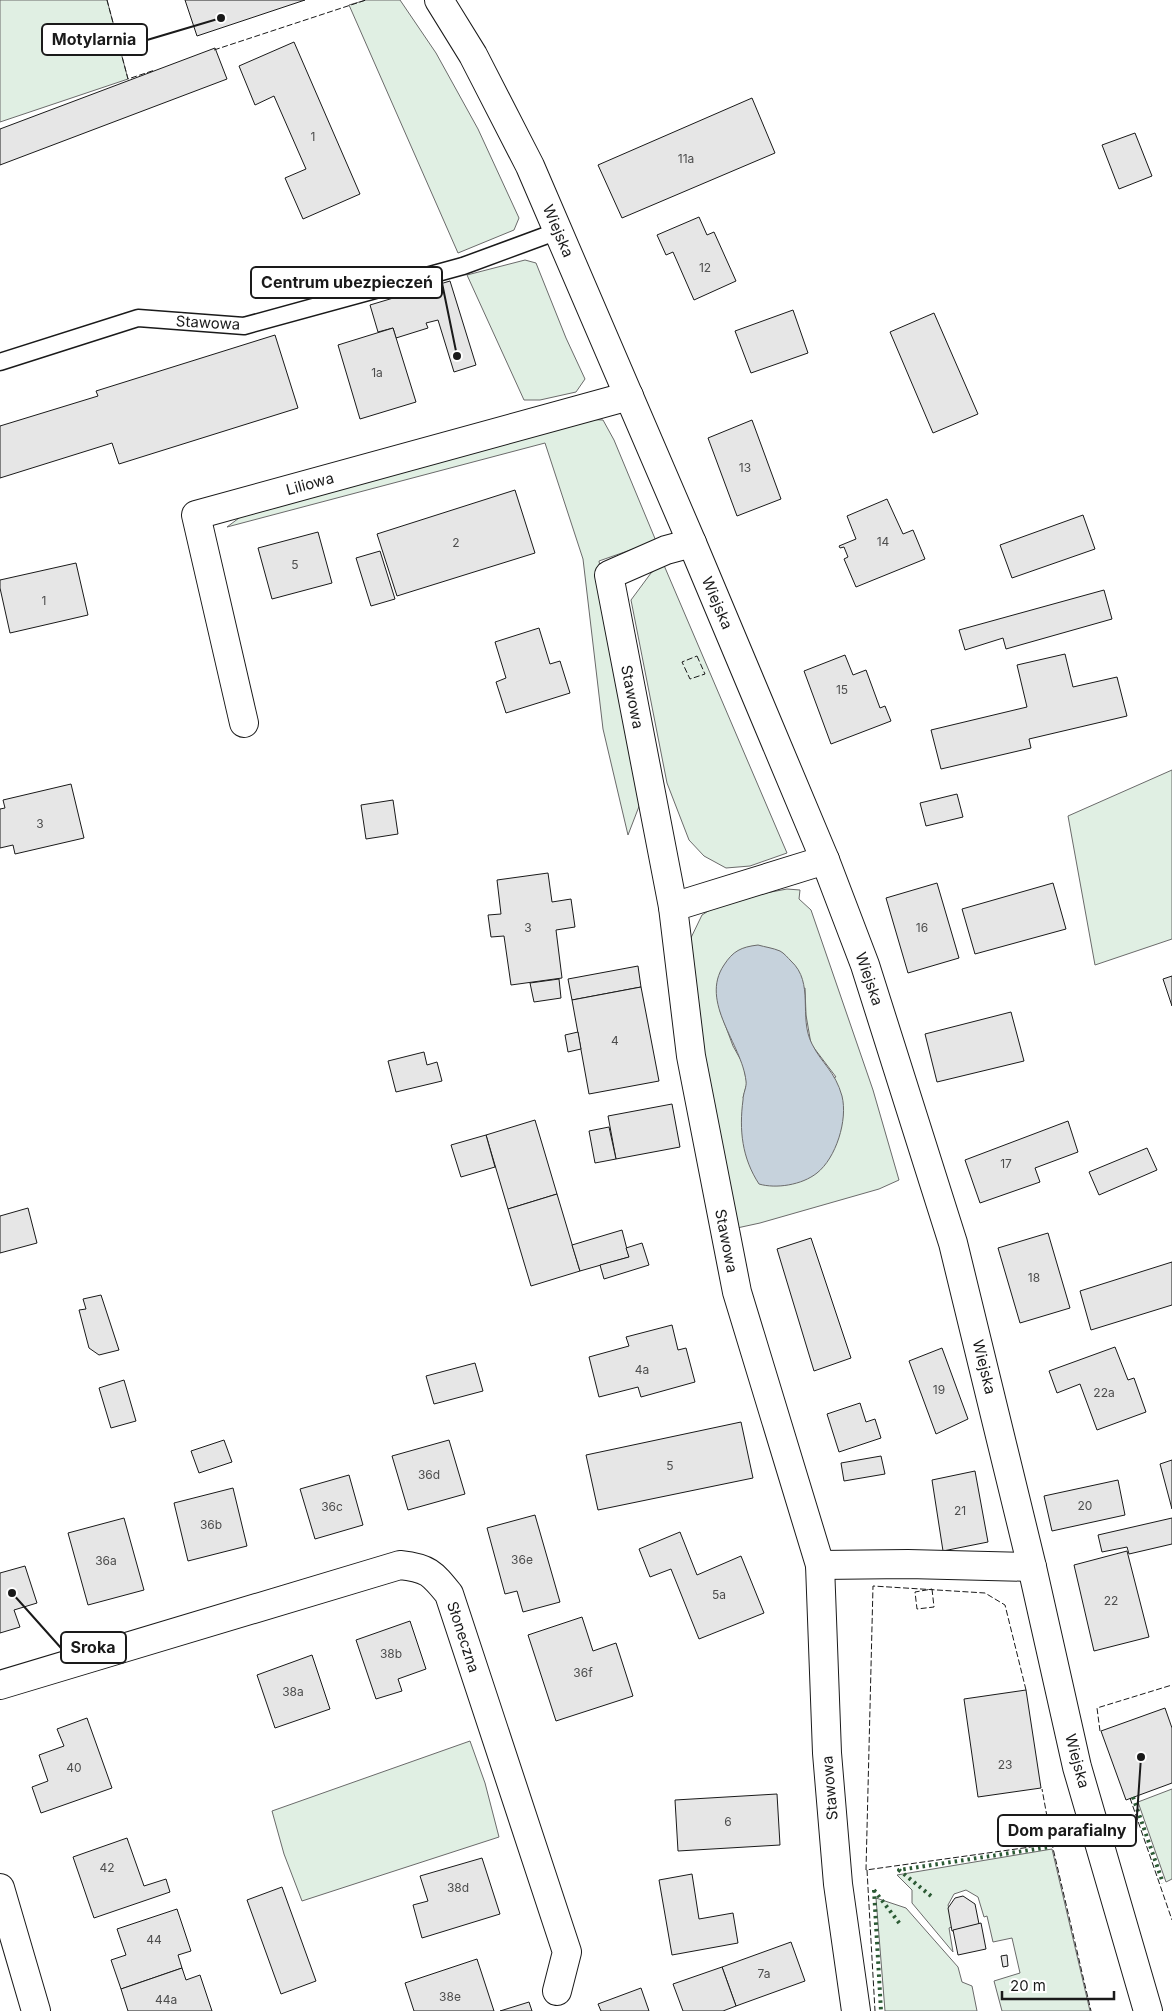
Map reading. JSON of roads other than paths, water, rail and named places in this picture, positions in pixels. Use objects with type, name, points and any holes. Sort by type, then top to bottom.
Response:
[{"type":"street","name":"Wiejska","points":[[439,0],[473,54],[530,166],[692,543],[825,860],[865,965],[953,1243],[1032,1567],[1077,1768],[1148,2011]]},
{"type":"street","name":"Liliowa","points":[[244,722],[196,515],[629,396]]},
{"type":"street","name":"Stawowa","points":[[692,543],[666,550],[608,575],[673,907],[691,1056],[737,1292],[820,1565],[828,1763],[838,1884],[856,2011]]},
{"type":"street","points":[[673,907],[825,860]]},
{"type":"street","points":[[820,1565],[908,1564],[1032,1567]]},
{"type":"street","name":"Słoneczna","points":[[0,1685],[391,1567],[400,1565],[419,1567],[435,1576],[449,1594],[567,1952],[557,1991]]},
{"type":"street","points":[[0,1888],[36,2011]]},
{"type":"lane","name":"Stawowa","points":[[0,362],[138,318],[244,326],[463,266],[558,231]]},
{"type":"place","name":"Motylarnia","points":[[221,18]]},
{"type":"place","name":"Centrum ubezpieczeń","points":[[457,356]]},
{"type":"place","name":"Sroka","points":[[12,1593]]},
{"type":"place","name":"Dom parafialny","points":[[1141,1757]]}]
